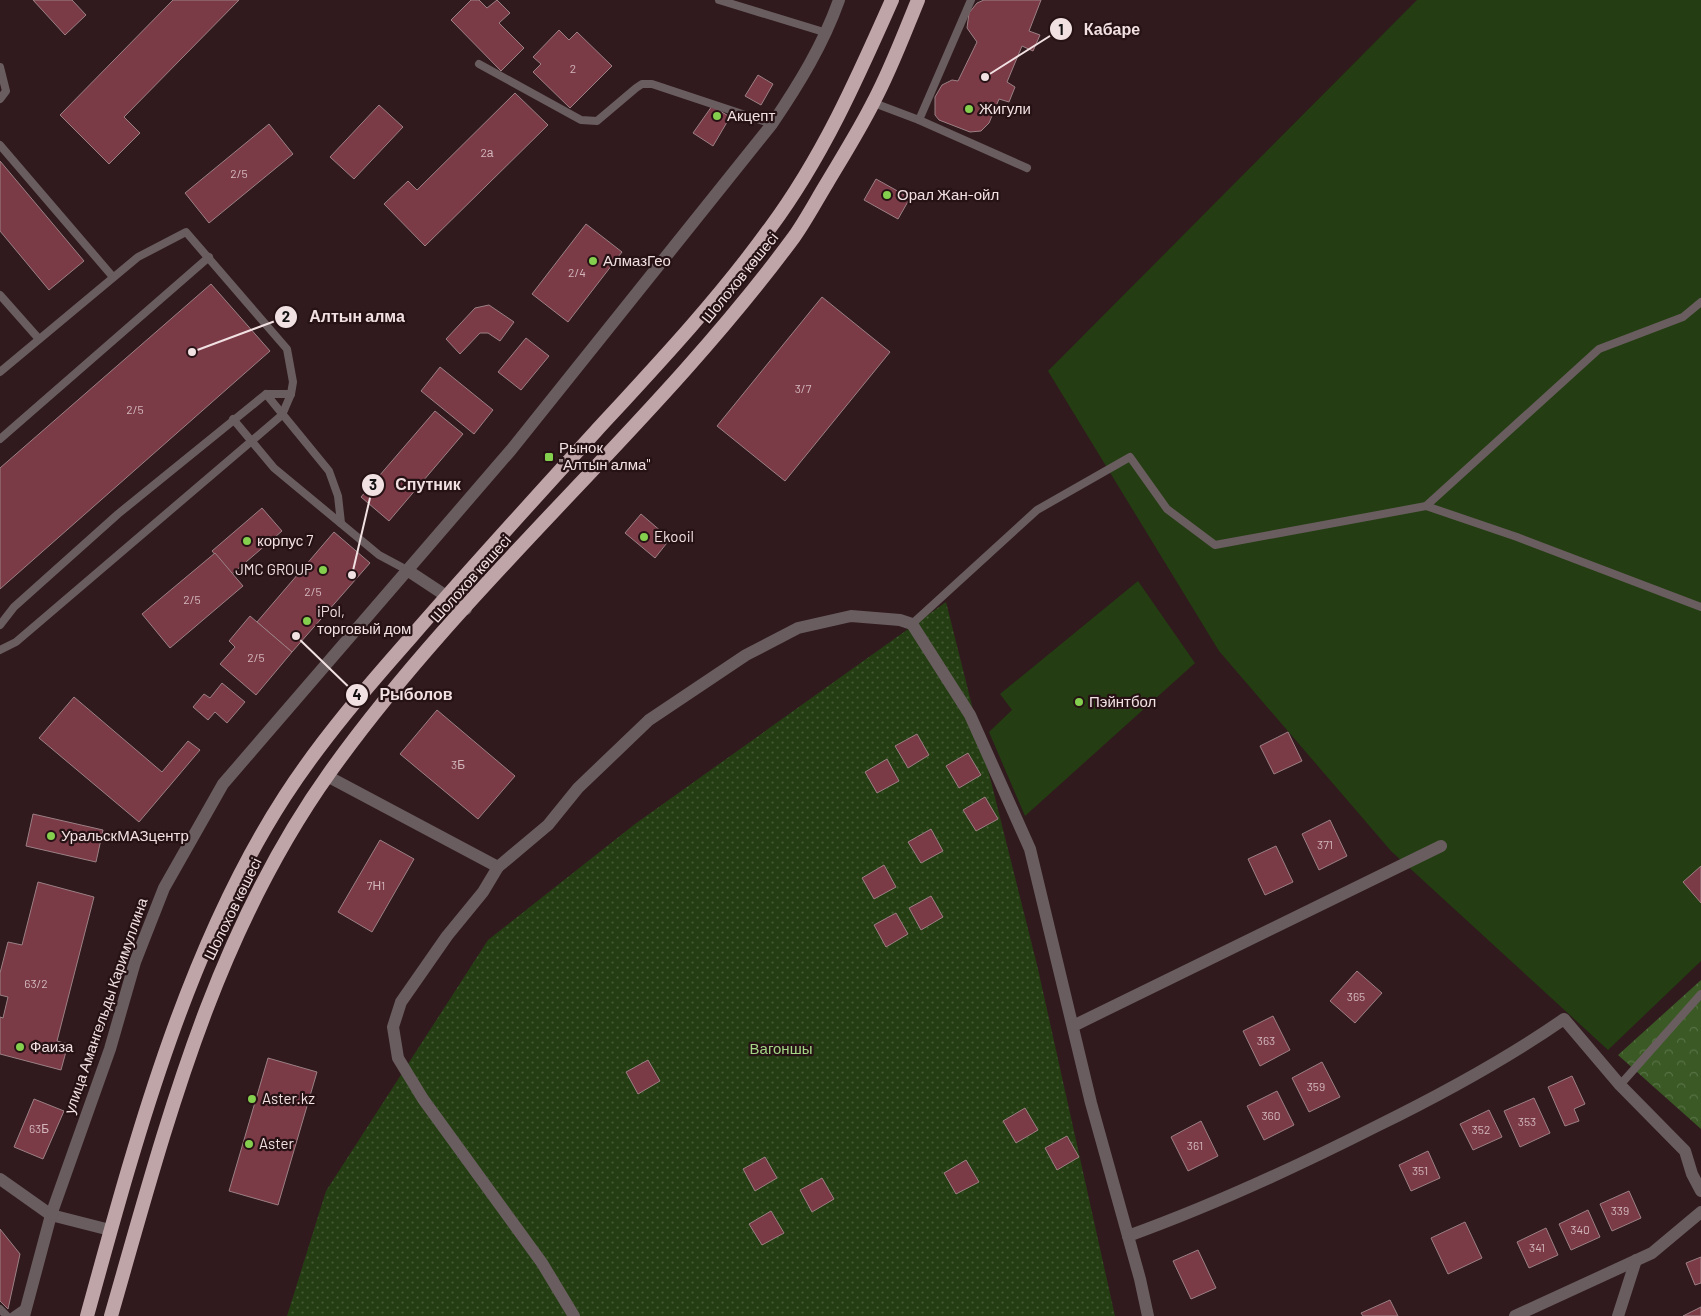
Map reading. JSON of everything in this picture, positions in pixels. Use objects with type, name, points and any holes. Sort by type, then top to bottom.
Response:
[{"type":"highway","name":"Шолохов көшесі","points":[[86,1316],[110,1230],[171,1036],[221,912],[249,856],[285,796],[342,716],[446,597],[653,370],[770,228],[812,166],[848,101],[892,0]]},
{"type":"highway","name":"Шолохов көшесі","points":[[111,1316],[188,1055],[220,972],[252,902],[284,844],[327,776],[365,725],[466,609],[714,337],[796,234],[874,103],[918,0]]},
{"type":"highway","points":[[110,1230],[134,1238]]},
{"type":"street","name":"улица Амангельды Каримуллина","points":[[25,1312],[51,1215],[110,1049],[135,962],[164,888],[222,784],[511,450],[772,124],[792,94],[827,33],[839,0]]},
{"type":"street","points":[[407,570],[466,609]]},
{"type":"street","points":[[574,1316],[542,1263],[423,1099],[398,1058],[393,1028],[401,1002],[447,936],[483,892],[498,868],[548,824],[578,788],[649,720],[746,654],[798,628],[851,616],[900,620],[912,624],[970,715],[1030,849],[1073,1026],[1148,1316]]},
{"type":"street","points":[[327,776],[498,868]]},
{"type":"street","points":[[1073,1026],[1441,846]]},
{"type":"street","points":[[1128,1236],[1254,1186],[1342,1144],[1480,1072],[1564,1019],[1620,1085],[1685,1151],[1701,1191]]},
{"type":"street","points":[[0,1179],[4,1184],[51,1215],[110,1230]]},
{"type":"street","points":[[1515,1316],[1652,1252],[1701,1212]]},
{"type":"street","points":[[1618,1316],[1636,1260]]},
{"type":"lane","points":[[719,0],[827,33]]},
{"type":"lane","points":[[919,120],[971,0]]},
{"type":"lane","points":[[479,64],[581,120],[597,120],[642,84],[652,84],[772,124]]},
{"type":"lane","points":[[0,67],[6,90],[0,99]]},
{"type":"lane","points":[[874,103],[919,120],[1027,168]]},
{"type":"lane","points":[[0,146],[113,278]]},
{"type":"lane","points":[[0,372],[138,257],[186,232],[287,349],[293,382],[291,394],[282,415],[16,642],[0,650]]},
{"type":"lane","points":[[0,438],[209,257]]},
{"type":"lane","points":[[0,295],[39,339]]},
{"type":"lane","points":[[1426,506],[1599,349],[1683,317],[1701,302]]},
{"type":"lane","points":[[266,394],[329,471],[338,496],[341,523]]},
{"type":"lane","points":[[0,625],[14,607],[118,514],[233,419],[266,394],[291,394]]},
{"type":"lane","points":[[233,419],[250,442],[274,468],[379,555],[407,570]]},
{"type":"lane","points":[[912,624],[1038,510],[1130,458],[1167,510],[1215,545],[1426,506],[1517,537],[1701,607]]},
{"type":"lane","points":[[1620,1085],[1701,994]]},
{"type":"lane","points":[[0,1308],[7,1316]]},
{"type":"lane","points":[[13,1316],[25,1312]]},
{"type":"green space","points":[[1417,0],[1701,0],[1701,961],[1608,1050],[1391,851],[1219,651],[1048,371]]},
{"type":"green space","name":"Пэйнтбол","points":[[1138,581],[1195,663],[1025,816],[989,732],[1012,710],[1000,694]]},
{"type":"green space","name":"Вагоншы","points":[[946,602],[1038,969],[1115,1316],[287,1316],[326,1191],[488,940],[635,824]]},
{"type":"green space","points":[[1701,980],[1701,1129],[1618,1055]]},
{"type":"building","points":[[33,0],[72,0],[86,15],[65,35]]},
{"type":"building","points":[[173,0],[239,0],[124,117],[140,133],[109,164],[60,115]]},
{"type":"building","points":[[471,0],[479,0],[487,8],[497,0],[510,13],[499,23],[524,48],[501,71],[451,20]]},
{"type":"building","points":[[984,0],[1041,0],[1029,31],[1040,35],[1033,51],[1022,46],[1007,82],[1015,87],[1009,102],[999,99],[989,123],[981,131],[970,132],[939,120],[935,115],[935,97],[942,85],[952,80],[958,81],[977,42],[967,28],[969,13],[977,3]]},
{"type":"building","points":[[559,30],[569,40],[577,32],[612,66],[570,108],[533,72],[541,64],[533,57]]},
{"type":"building","points":[[758,75],[773,84],[761,105],[745,96]]},
{"type":"building","points":[[515,93],[548,125],[425,246],[384,204],[408,181],[417,190]]},
{"type":"building","points":[[379,105],[403,127],[354,179],[330,157]]},
{"type":"building","points":[[712,106],[730,117],[713,146],[693,133]]},
{"type":"building","points":[[269,124],[293,154],[209,223],[185,193]]},
{"type":"building","points":[[0,161],[84,261],[49,290],[0,231]]},
{"type":"building","points":[[876,179],[910,198],[898,219],[864,200]]},
{"type":"building","points":[[586,224],[622,252],[568,322],[532,294]]},
{"type":"building","points":[[211,284],[270,351],[0,589],[0,468]]},
{"type":"building","points":[[822,297],[890,352],[785,481],[717,426]]},
{"type":"building","points":[[489,305],[514,322],[500,341],[488,333],[480,333],[460,354],[446,339],[475,308]]},
{"type":"building","points":[[526,338],[549,356],[521,390],[498,372]]},
{"type":"building","points":[[440,367],[493,410],[474,434],[421,391]]},
{"type":"building","points":[[435,411],[463,434],[389,521],[361,497]]},
{"type":"building","name":"корпус 7","points":[[262,508],[282,531],[232,574],[212,551]]},
{"type":"building","points":[[641,514],[670,539],[655,558],[625,533]]},
{"type":"building","points":[[334,532],[370,563],[292,652],[257,622]]},
{"type":"building","points":[[215,553],[243,586],[170,648],[142,614]]},
{"type":"building","points":[[250,616],[292,652],[256,695],[220,664],[235,647],[229,641]]},
{"type":"building","points":[[222,683],[245,702],[227,723],[215,712],[208,720],[193,707],[204,694],[210,698]]},
{"type":"building","points":[[74,697],[162,772],[188,741],[200,750],[139,822],[39,738]]},
{"type":"building","points":[[437,710],[515,776],[478,819],[400,754]]},
{"type":"building","points":[[1288,732],[1302,761],[1274,774],[1260,746]]},
{"type":"building","points":[[917,734],[929,755],[908,768],[895,746]]},
{"type":"building","points":[[968,753],[981,775],[959,788],[946,766]]},
{"type":"building","points":[[887,759],[899,781],[877,793],[865,772]]},
{"type":"building","points":[[985,797],[998,819],[976,831],[963,810]]},
{"type":"building","points":[[33,814],[103,830],[96,862],[26,846]]},
{"type":"building","points":[[1330,820],[1347,856],[1319,870],[1302,834]]},
{"type":"building","points":[[931,829],[943,851],[921,863],[908,842]]},
{"type":"building","points":[[380,840],[414,859],[372,932],[338,912]]},
{"type":"building","points":[[1276,846],[1293,882],[1265,895],[1248,859]]},
{"type":"building","points":[[884,865],[896,887],[874,899],[862,878]]},
{"type":"building","points":[[1701,866],[1701,903],[1683,882]]},
{"type":"building","points":[[38,882],[94,897],[57,1041],[68,1044],[61,1070],[0,1054],[0,1017],[3,1018],[8,997],[0,995],[0,973],[8,942],[22,945]]},
{"type":"building","points":[[931,896],[943,917],[921,930],[909,908]]},
{"type":"building","points":[[896,913],[908,934],[886,947],[874,925]]},
{"type":"building","points":[[1357,971],[1382,993],[1355,1023],[1330,1001]]},
{"type":"building","points":[[1273,1016],[1290,1050],[1260,1066],[1243,1031]]},
{"type":"building","points":[[268,1058],[317,1072],[278,1205],[229,1191]]},
{"type":"building","points":[[648,1060],[660,1081],[638,1094],[626,1072]]},
{"type":"building","points":[[1322,1062],[1340,1097],[1309,1112],[1292,1078]]},
{"type":"building","points":[[1572,1076],[1585,1104],[1574,1109],[1579,1121],[1565,1126],[1548,1087]]},
{"type":"building","points":[[1277,1091],[1294,1125],[1264,1140],[1247,1106]]},
{"type":"building","points":[[1534,1098],[1550,1133],[1520,1147],[1504,1111]]},
{"type":"building","points":[[34,1099],[64,1111],[43,1159],[14,1147]]},
{"type":"building","points":[[1025,1108],[1038,1130],[1016,1143],[1003,1121]]},
{"type":"building","points":[[1489,1110],[1502,1137],[1473,1150],[1460,1124]]},
{"type":"building","points":[[1201,1121],[1218,1156],[1188,1171],[1171,1137]]},
{"type":"building","points":[[1067,1136],[1079,1157],[1057,1170],[1045,1148]]},
{"type":"building","points":[[1428,1151],[1440,1178],[1411,1191],[1399,1165]]},
{"type":"building","points":[[765,1157],[777,1178],[755,1191],[743,1169]]},
{"type":"building","points":[[966,1160],[979,1182],[956,1194],[944,1173]]},
{"type":"building","points":[[822,1178],[834,1199],[812,1212],[800,1190]]},
{"type":"building","points":[[1629,1191],[1641,1218],[1612,1231],[1600,1204]]},
{"type":"building","points":[[1588,1210],[1600,1237],[1571,1250],[1559,1224]]},
{"type":"building","points":[[771,1211],[784,1233],[762,1245],[749,1224]]},
{"type":"building","points":[[1465,1222],[1482,1258],[1448,1274],[1431,1238]]},
{"type":"building","points":[[1546,1228],[1558,1255],[1529,1268],[1517,1242]]},
{"type":"building","points":[[0,1229],[20,1254],[8,1309],[0,1301]]},
{"type":"building","points":[[1198,1250],[1216,1288],[1191,1299],[1173,1261]]},
{"type":"building","points":[[1701,1257],[1701,1283],[1695,1285],[1686,1263]]},
{"type":"building","points":[[1390,1300],[1398,1316],[1363,1316],[1361,1313]]},
{"type":"building","points":[[1701,1307],[1701,1316],[1683,1316]]},
{"type":"place","name":"Кабаре","points":[[985,77]]},
{"type":"place","name":"Жигули","points":[[969,109]]},
{"type":"place","name":"Акцепт","points":[[717,116]]},
{"type":"place","name":"Орал Жан-ойл","points":[[887,195]]},
{"type":"place","name":"АлмазГео","points":[[593,261]]},
{"type":"place","name":"Алтын алма","points":[[192,352]]},
{"type":"place","name":"Рынок \"Алтын алма\"","points":[[549,457]]},
{"type":"place","name":"Ekooil","points":[[644,537]]},
{"type":"place","name":"корпус 7","points":[[247,541]]},
{"type":"place","name":"JMC GROUP","points":[[323,570]]},
{"type":"place","name":"Спутник","points":[[352,575]]},
{"type":"place","name":"iPol, торговый дом","points":[[307,621]]},
{"type":"place","name":"Рыболов","points":[[296,636]]},
{"type":"place","name":"Пэйнтбол","points":[[1079,702]]},
{"type":"place","name":"УральскМАЗцентр","points":[[51,836]]},
{"type":"place","name":"Фаиза","points":[[20,1047]]},
{"type":"place","name":"Aster.kz","points":[[252,1099]]},
{"type":"place","name":"Aster","points":[[249,1144]]}]
